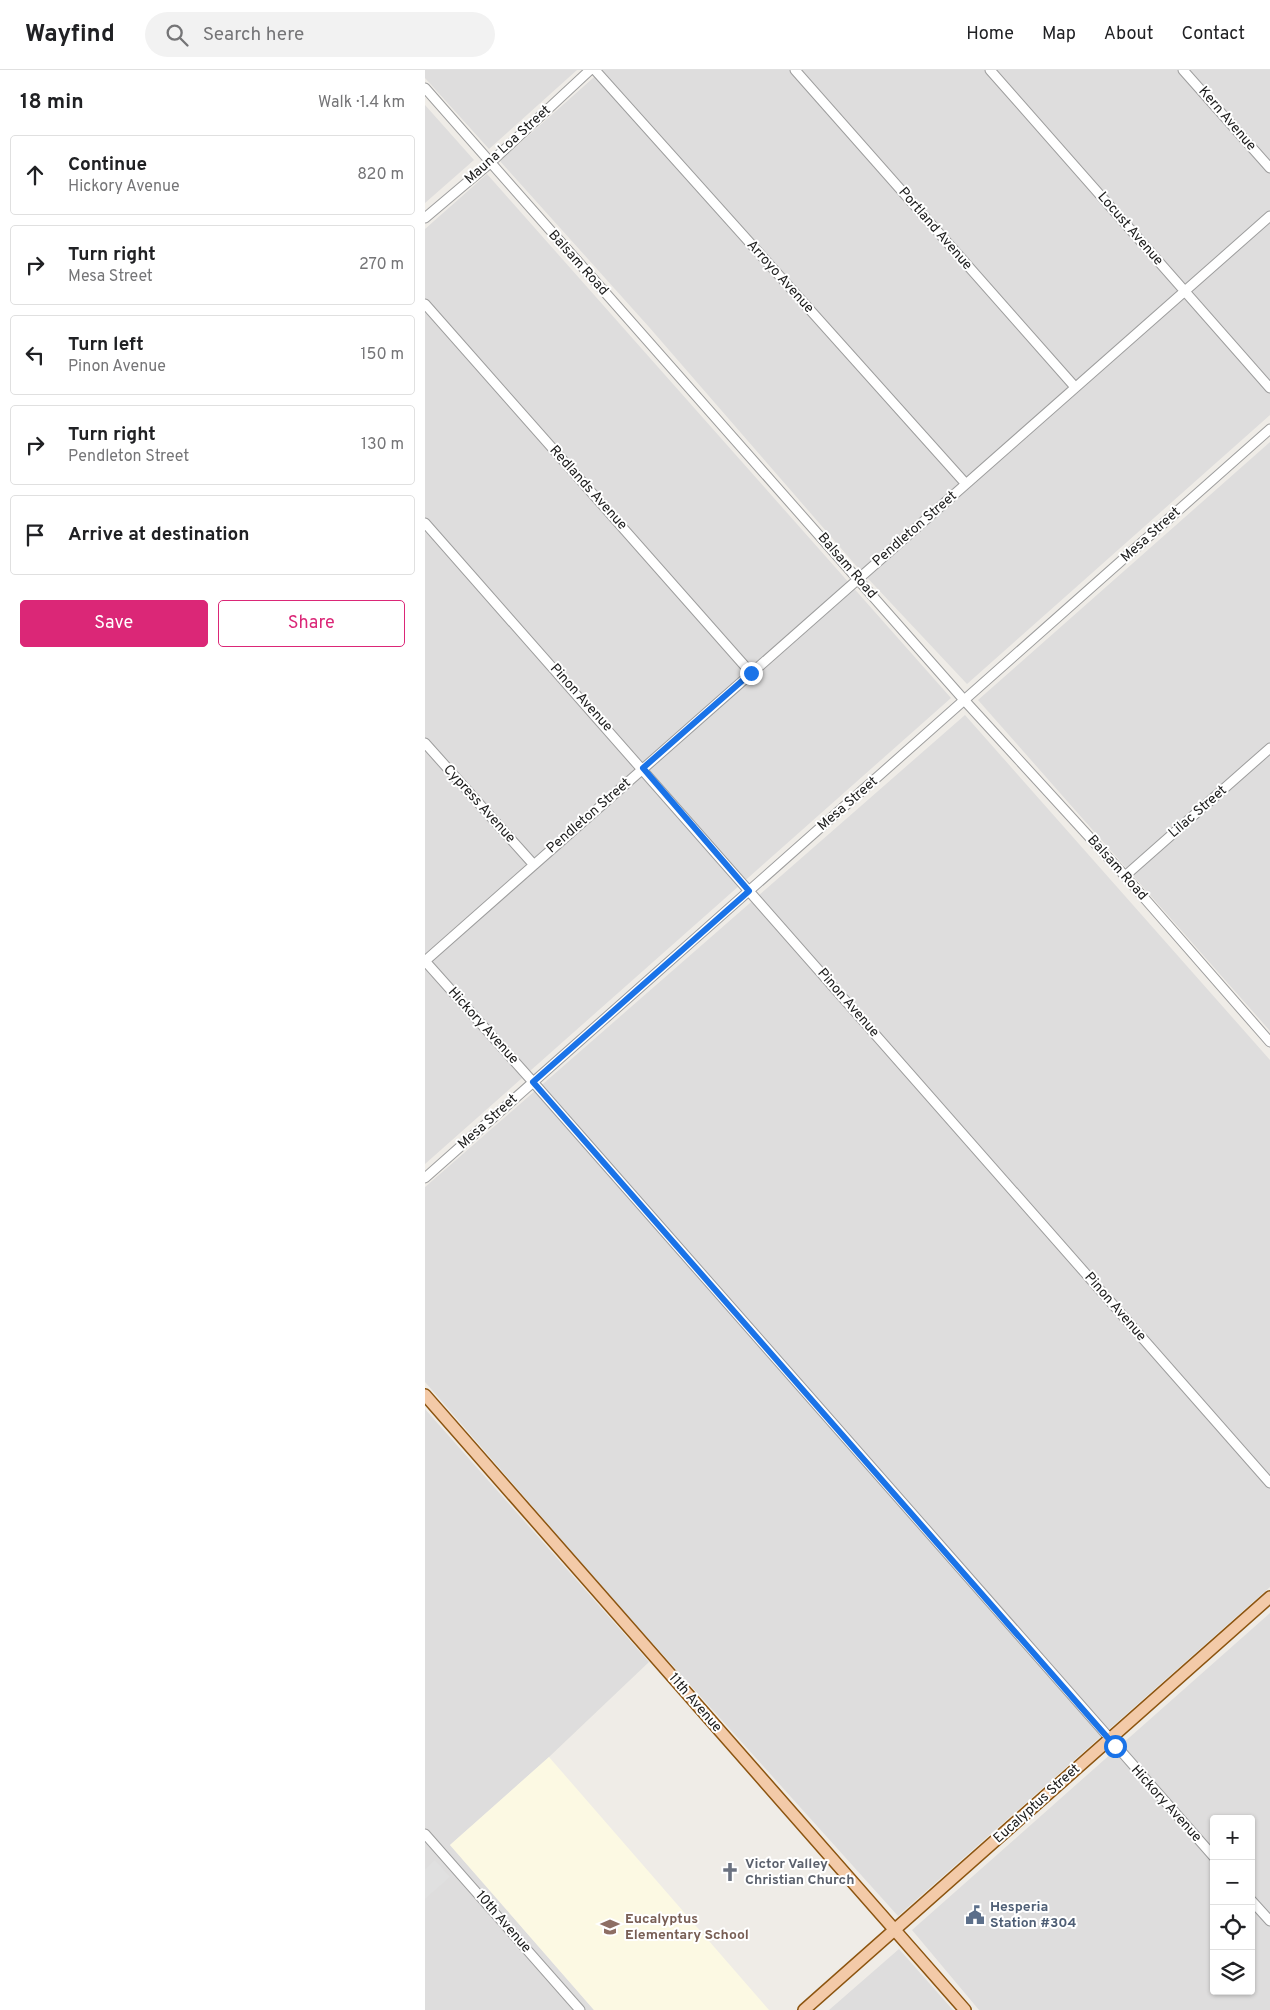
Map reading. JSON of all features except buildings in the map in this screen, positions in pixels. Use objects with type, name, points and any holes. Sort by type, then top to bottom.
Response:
[{"type":"main road","name":"11th Avenue","points":[[425,1395],[965,2010]]},
{"type":"main road","name":"Eucalyptus Street","points":[[804,2010],[1270,1598]]},
{"type":"street","name":"Mauna Loa Street","points":[[425,218],[490,163],[590,70]]},
{"type":"street","name":"Arroyo Avenue","points":[[595,70],[966,484]]},
{"type":"street","name":"Portland Avenue","points":[[795,70],[1075,387]]},
{"type":"street","name":"Locust Avenue","points":[[990,70],[1270,388]]},
{"type":"street","name":"Kern Avenue","points":[[1183,70],[1270,168]]},
{"type":"street","name":"Balsam Road","points":[[425,88],[859,578],[965,701],[1125,876],[1270,1042]]},
{"type":"street","name":"Pendleton Street","points":[[425,961],[1270,216]]},
{"type":"street","name":"Redlands Avenue","points":[[425,304],[751,673]]},
{"type":"street","name":"Mesa Street","points":[[425,1178],[1270,429]]},
{"type":"street","name":"Pinon Avenue","points":[[425,523],[643,768],[749,891],[1270,1482]]},
{"type":"street","name":"Cypress Avenue","points":[[425,743],[533,865]]},
{"type":"street","name":"Lilac Street","points":[[1125,876],[1270,748]]},
{"type":"street","name":"Hickory Avenue","points":[[425,961],[1210,1853]]},
{"type":"street","name":"10th Avenue","points":[[425,1834],[580,2010]]},
{"type":"street","points":[[1255,1904],[1270,1921]]},
{"type":"shaded area","points":[[425,70],[577,70],[489,149],[425,78]]},
{"type":"shaded area","points":[[602,70],[1270,70],[1270,415],[967,684],[859,569],[649,327],[500,161]]},
{"type":"shaded area","points":[[425,105],[474,160],[425,203]]},
{"type":"shaded area","points":[[487,174],[951,698],[425,1164],[425,229]]},
{"type":"shaded area","points":[[1270,442],[1270,1031],[978,700]]},
{"type":"shaded area","points":[[965,715],[1270,1060],[1270,1587],[898,1916],[611,1597],[425,1382],[425,1187]]},
{"type":"shaded area","points":[[425,1409],[649,1662],[549,1757],[450,1845],[594,2010],[425,2010]]},
{"type":"shaded area","points":[[1270,1613],[1270,2010],[979,2010],[912,1930]]},
{"type":"shaded area","name":"Eucalyptus Elementary School","points":[[549,1757],[769,2010],[594,2010],[450,1845]]},
{"type":"shaded area","points":[[435,1860],[450,1877],[425,1899],[425,1869]]},
{"type":"shaded area","points":[[899,1949],[953,2010],[829,2010]]},
{"type":"place","name":"Victor Valley Christian Church","points":[[730,1872]]},
{"type":"place","name":"Hesperia Station #304","points":[[975,1915]]},
{"type":"place","name":"Eucalyptus Elementary School","points":[[610,1927]]},
{"type":"route","points":[[751,673],[643,768],[749,891],[533,1082],[1115,1746]]}]
